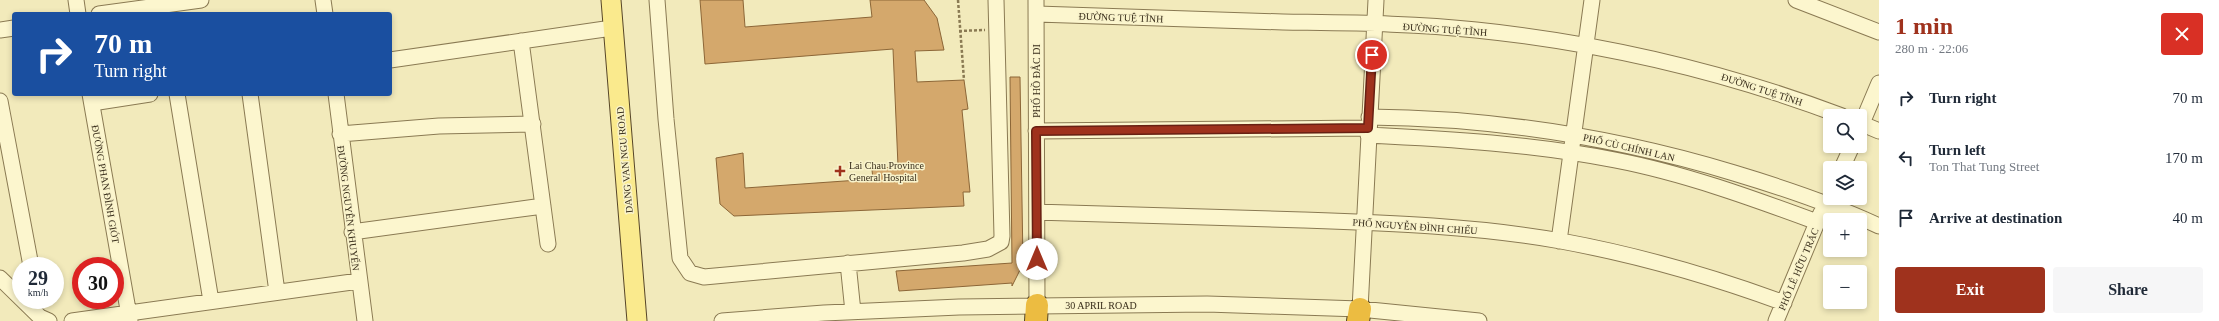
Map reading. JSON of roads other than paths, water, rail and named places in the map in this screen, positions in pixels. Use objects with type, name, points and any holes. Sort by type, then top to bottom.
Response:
[{"type":"main road","name":"DANG VAN NGU ROAD","points":[[611,0],[612,28],[637,321]]},
{"type":"street","points":[[76,0],[78,12]]},
{"type":"street","points":[[114,12],[201,0]]},
{"type":"street","points":[[323,0],[325,12]]},
{"type":"street","points":[[657,0],[677,238],[680,258],[690,273],[704,277],[963,253],[988,249],[1001,242],[996,0]]},
{"type":"street","points":[[1359,315],[1376,0]]},
{"type":"street","points":[[1559,241],[1575,134],[1592,0]]},
{"type":"street","points":[[1796,0],[1879,32]]},
{"type":"street","name":"ĐƯỜNG TUỆ TĨNH","points":[[1037,7],[1475,30],[1587,45],[1700,69],[1756,85],[1823,109]]},
{"type":"street","name":"PHỐ HỒ ĐẮC DI","points":[[1036,313],[1037,7]]},
{"type":"street","points":[[0,30],[12,28]]},
{"type":"street","points":[[392,60],[612,28]]},
{"type":"street","points":[[521,41],[548,244]]},
{"type":"street","points":[[1867,111],[1879,83]]},
{"type":"street","points":[[91,98],[120,96]]},
{"type":"street","points":[[177,96],[212,301]]},
{"type":"street","points":[[250,96],[277,292]]},
{"type":"street","name":"ĐƯỜNG NGUYỄN KHUYẾN","points":[[336,96],[352,232],[365,321]]},
{"type":"street","name":"ĐƯỜNG PHAN ĐÌNH GIÓT","points":[[91,98],[130,317]]},
{"type":"street","points":[[0,101],[29,257]]},
{"type":"street","name":"PHỐ CÙ CHÍNH LAN","points":[[1368,127],[1465,121],[1575,134],[1709,166],[1823,198]]},
{"type":"street","points":[[340,134],[439,126],[514,126],[533,124]]},
{"type":"street","points":[[1036,131],[1368,127]]},
{"type":"street","name":"PHỐ CÙ CHÍNH LAN","points":[[1368,127],[1516,144],[1616,160],[1711,186],[1817,222]]},
{"type":"street","points":[[1867,127],[1879,131]]},
{"type":"street","name":"PHỐ LÊ HỮU TRÁC","points":[[1776,321],[1825,205]]},
{"type":"street","name":"PHỐ CÙ CHÍNH LAN","points":[[1839,205],[1879,226]]},
{"type":"street","points":[[352,232],[543,206]]},
{"type":"street","name":"PHỐ NGUYỄN ĐÌNH CHIỂU","points":[[1037,212],[1427,225],[1559,241],[1669,265],[1729,283],[1784,303]]},
{"type":"street","points":[[848,263],[854,312]]},
{"type":"street","points":[[0,278],[44,319]]},
{"type":"street","points":[[72,321],[130,317],[212,301],[359,281]]},
{"type":"street","name":"30 APRIL ROAD","points":[[722,321],[854,312],[1036,313],[1207,304],[1359,315],[1479,321]]},
{"type":"street","points":[[40,309],[44,319]]},
{"type":"place","name":"Lai Chau Province General Hospital","points":[[840,171]]}]
